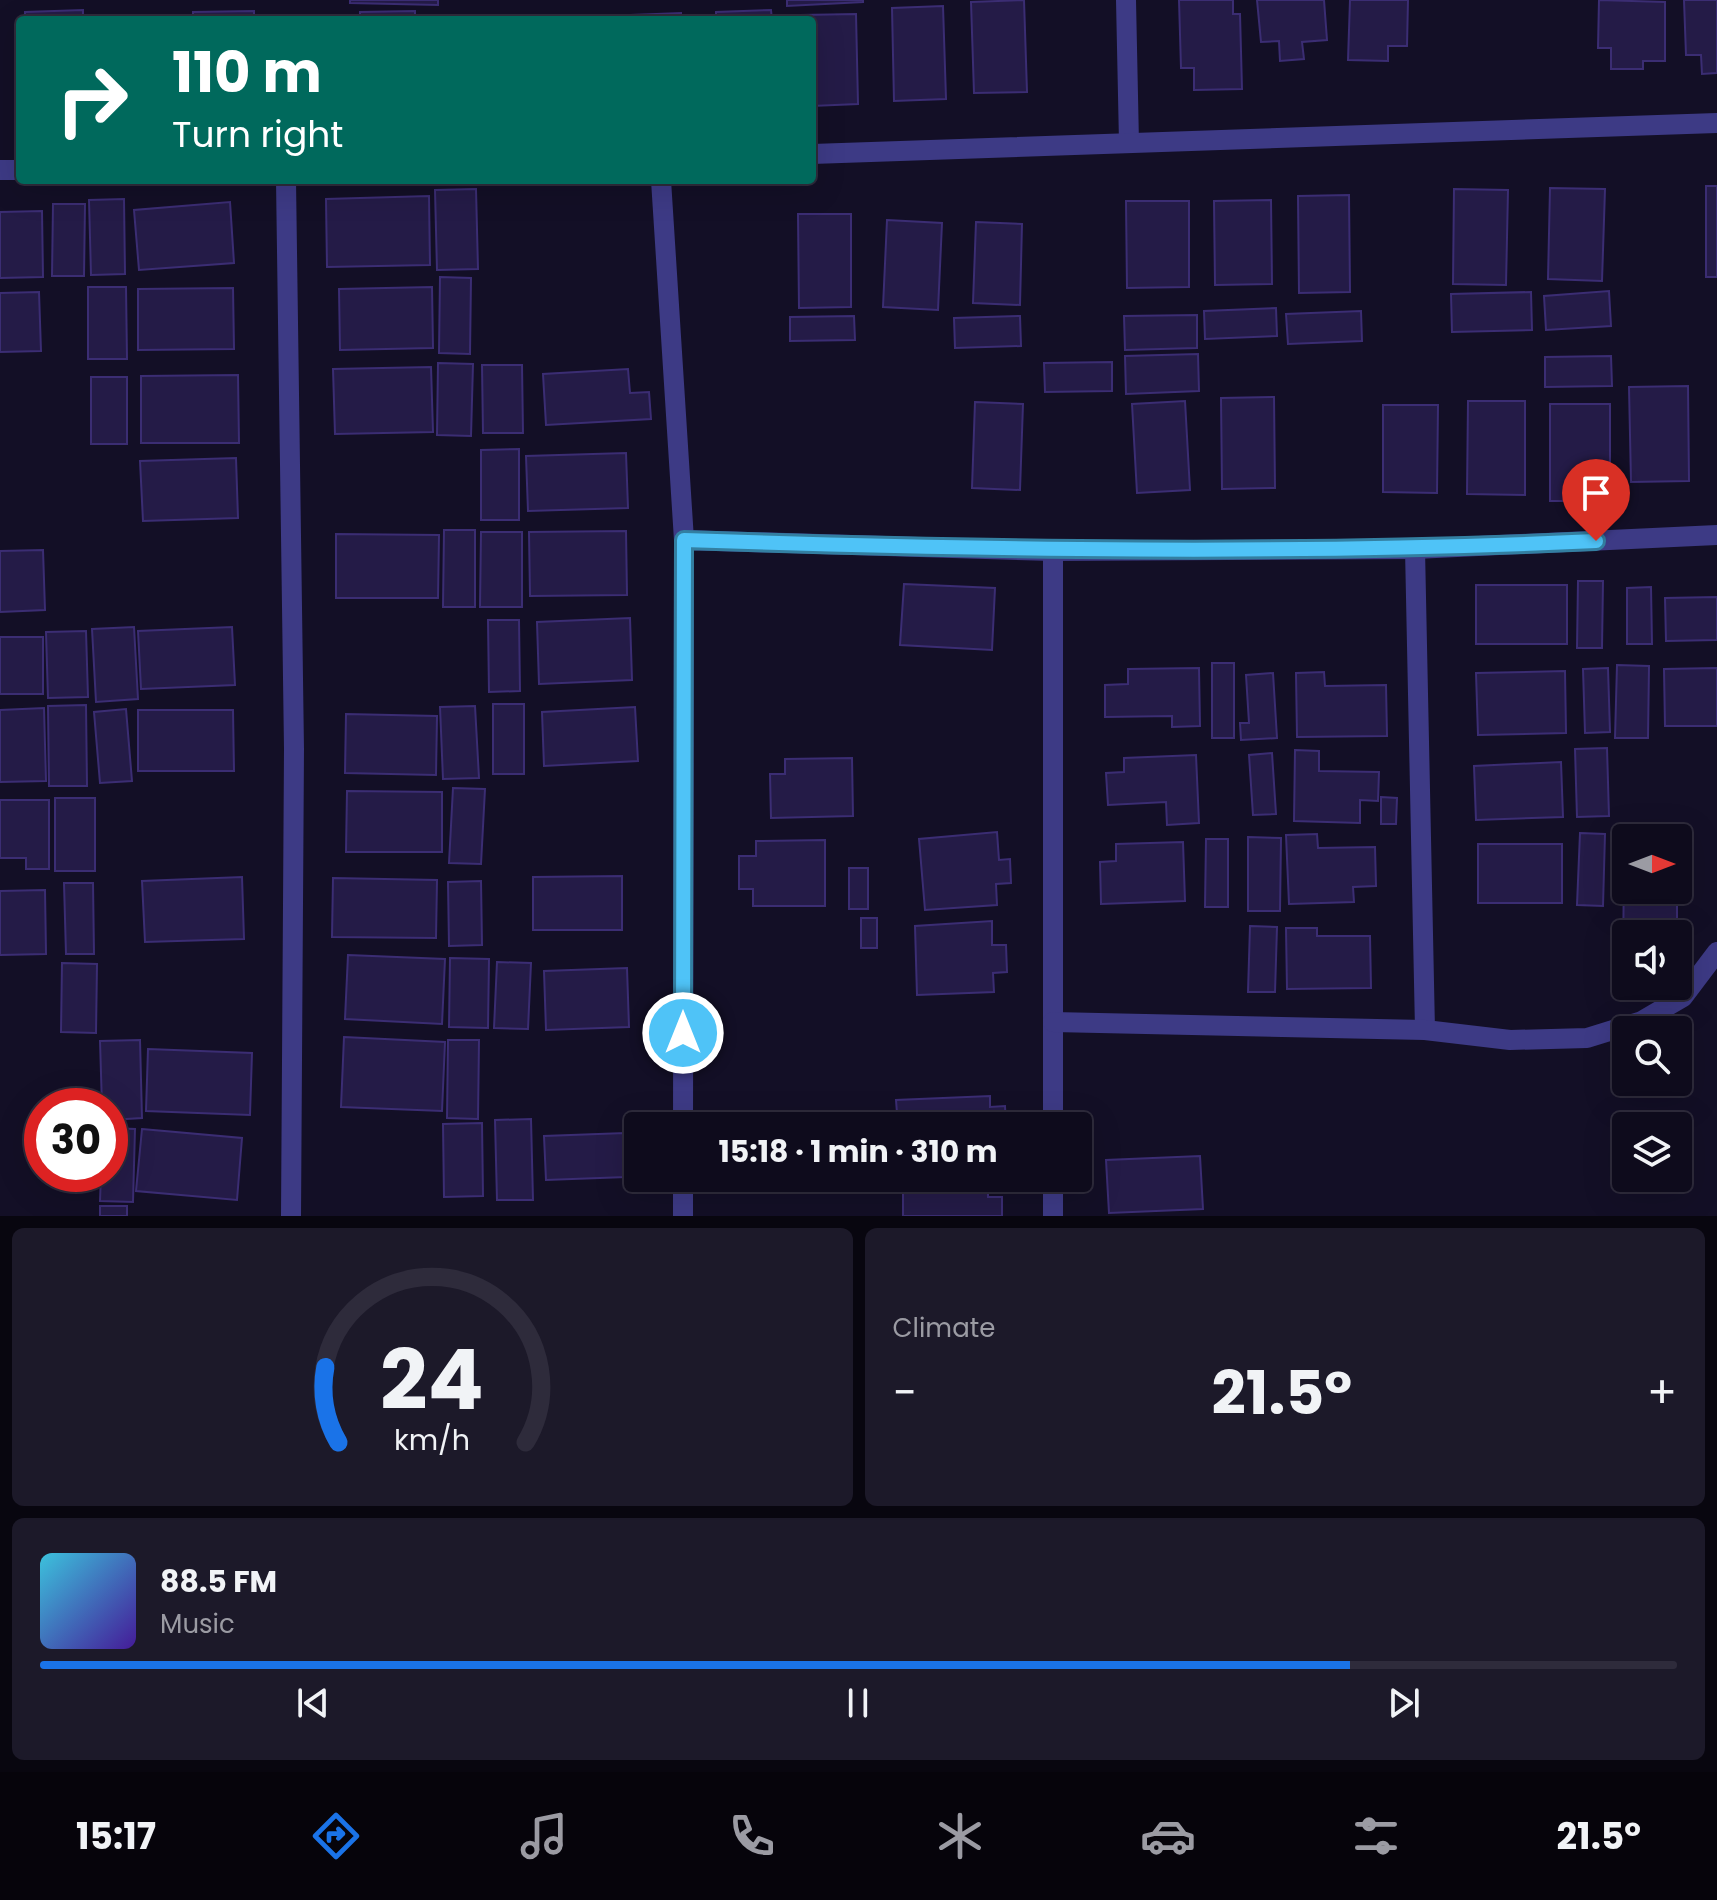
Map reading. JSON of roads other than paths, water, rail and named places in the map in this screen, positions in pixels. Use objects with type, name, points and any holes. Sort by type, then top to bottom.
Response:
[{"type":"street","points":[[1126,0],[1129,143]]},
{"type":"street","points":[[816,154],[1717,123]]},
{"type":"street","points":[[286,184],[294,749],[291,1216]]},
{"type":"street","points":[[661,184],[684,540],[683,1112]]},
{"type":"street","points":[[684,540],[1053,551],[1415,549],[1717,535]]},
{"type":"street","points":[[1415,549],[1425,1030]]},
{"type":"street","points":[[1053,551],[1053,1112]]},
{"type":"street","points":[[1053,1022],[1425,1030],[1510,1040],[1587,1038],[1642,1021],[1683,997],[1717,952]]},
{"type":"street","points":[[683,1192],[683,1216]]},
{"type":"street","points":[[1053,1192],[1053,1216]]}]
